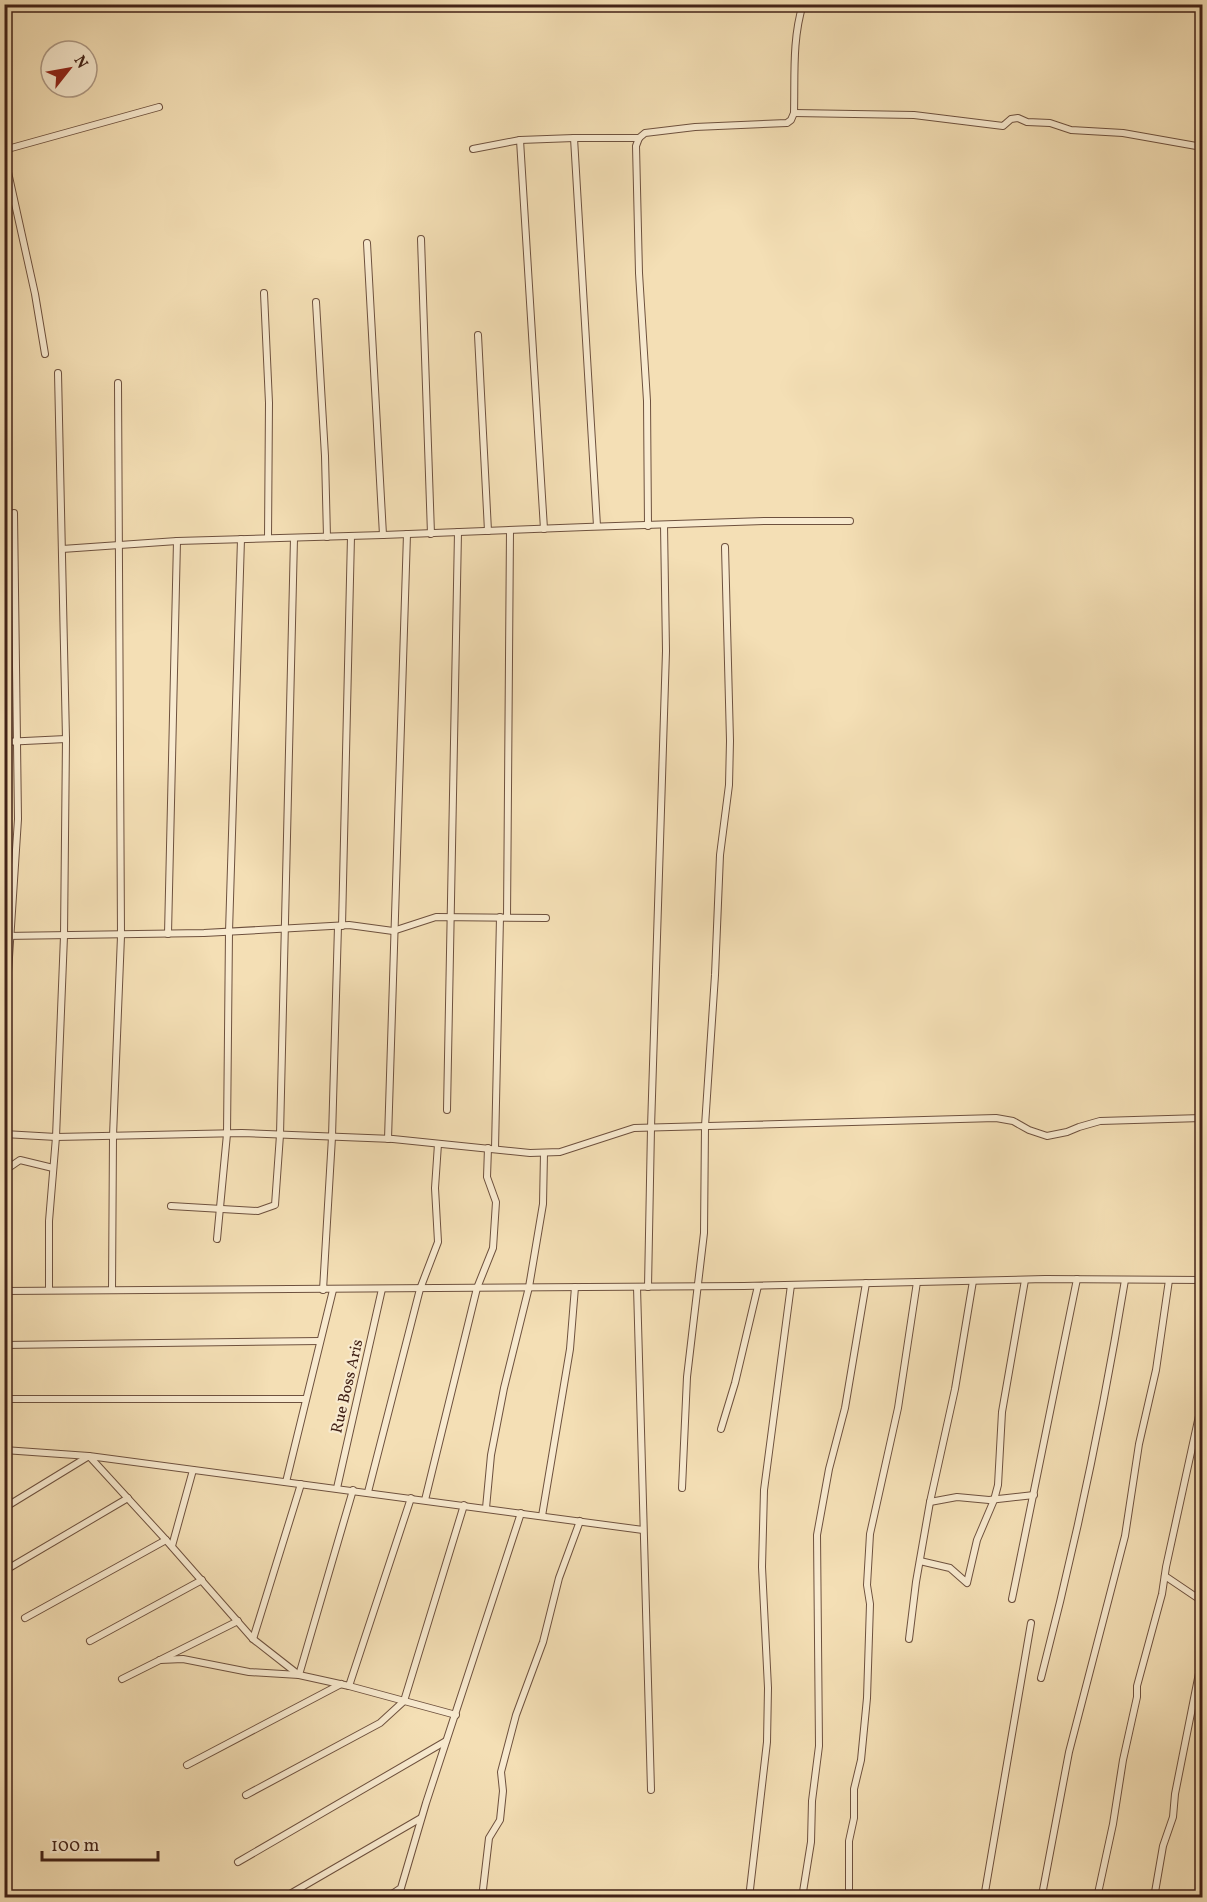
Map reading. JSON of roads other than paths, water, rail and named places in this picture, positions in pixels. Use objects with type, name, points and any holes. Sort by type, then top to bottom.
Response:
[{"type":"street","points":[[648,526],[646,401],[639,273],[636,146],[639,138],[645,133],[694,127],[786,123],[791,120],[794,113],[799,16],[803,4]]},
{"type":"street","points":[[45,354],[35,294],[4,152],[159,107]]},
{"type":"street","points":[[794,113],[914,115],[1002,126],[1011,119],[1018,118],[1027,122],[1050,123],[1071,130],[1123,133],[1203,147]]},
{"type":"street","points":[[574,138],[597,526]]},
{"type":"street","points":[[472,149],[520,140],[639,138]]},
{"type":"street","points":[[520,140],[544,529]]},
{"type":"street","points":[[421,239],[431,534]]},
{"type":"street","points":[[367,243],[383,535]]},
{"type":"street","points":[[264,293],[269,403],[268,538]]},
{"type":"street","points":[[316,302],[327,537]]},
{"type":"street","points":[[478,335],[488,531]]},
{"type":"street","points":[[49,1290],[49,1221],[56,1137],[64,936],[66,739],[58,374]]},
{"type":"street","points":[[112,1290],[113,1136],[121,936],[117,383]]},
{"type":"street","points":[[4,1034],[7,936],[18,819],[14,513]]},
{"type":"street","points":[[62,549],[177,541],[431,534],[597,526],[850,521]]},
{"type":"street","points":[[648,1287],[666,651],[664,525]]},
{"type":"street","points":[[425,1500],[477,1288],[493,1248],[496,1202],[487,1177],[492,1149],[503,916],[510,530]]},
{"type":"street","points":[[447,1110],[458,532]]},
{"type":"street","points":[[388,1139],[407,534]]},
{"type":"street","points":[[323,1290],[332,1137],[340,926],[351,536]]},
{"type":"street","points":[[171,1206],[258,1211],[274,1205],[280,1135],[294,538]]},
{"type":"street","points":[[217,1239],[227,1134],[229,932],[241,539]]},
{"type":"street","points":[[168,934],[177,541]]},
{"type":"street","points":[[682,1488],[687,1377],[704,1233],[705,1126],[720,855],[729,785],[725,547]]},
{"type":"street","points":[[4,742],[66,739]]},
{"type":"street","points":[[7,936],[121,936],[340,926],[393,931],[436,917],[546,918]]},
{"type":"street","points":[[4,1134],[56,1137],[280,1135],[388,1139],[544,1153],[560,1152],[634,1128],[996,1118],[1013,1121],[1047,1136],[1100,1121],[1203,1118]]},
{"type":"street","points":[[368,1492],[420,1289],[438,1242],[435,1188],[438,1144]]},
{"type":"street","points":[[486,1508],[493,1444],[529,1287],[543,1204],[544,1153]]},
{"type":"street","points":[[4,1171],[20,1160],[53,1168]]},
{"type":"street","points":[[4,1291],[696,1287],[1077,1279],[1203,1280]]},
{"type":"street","points":[[1012,1599],[1077,1279]]},
{"type":"street","points":[[920,1561],[950,1568],[967,1583],[977,1540],[998,1485],[1002,1412],[1025,1280]]},
{"type":"street","points":[[1041,1678],[1070,1563],[1107,1391],[1125,1280]]},
{"type":"street","points":[[1042,1890],[1069,1752],[1125,1536],[1139,1444],[1156,1370],[1168,1280]]},
{"type":"street","points":[[909,1639],[930,1502],[955,1389],[973,1281]]},
{"type":"street","points":[[849,1898],[849,1841],[854,1818],[854,1789],[861,1760],[867,1698],[870,1604],[867,1585],[870,1534],[898,1408],[917,1282]]},
{"type":"street","points":[[802,1898],[811,1842],[812,1801],[819,1746],[817,1535],[829,1469],[845,1408],[866,1283]]},
{"type":"street","points":[[749,1898],[767,1742],[768,1688],[762,1567],[764,1490],[791,1285]]},
{"type":"street","points":[[721,1429],[735,1383],[758,1286]]},
{"type":"street","points":[[542,1516],[570,1349],[575,1287]]},
{"type":"street","points":[[637,1287],[651,1790]]},
{"type":"street","name":"Rue Boss Aris","points":[[337,1488],[382,1289]]},
{"type":"street","points":[[286,1482],[333,1290]]},
{"type":"street","points":[[4,1345],[320,1341]]},
{"type":"street","points":[[4,1399],[306,1399]]},
{"type":"street","points":[[1097,1898],[1137,1697],[1137,1686],[1155,1626],[1203,1402]]},
{"type":"street","points":[[4,1450],[89,1456],[643,1530]]},
{"type":"street","points":[[89,1456],[253,1639],[299,1676]]},
{"type":"street","points":[[4,1508],[89,1456]]},
{"type":"street","points":[[172,1546],[193,1470]]},
{"type":"street","points":[[253,1639],[301,1484]]},
{"type":"street","points":[[299,1676],[353,1490]]},
{"type":"street","points":[[930,1502],[957,1497],[994,1500],[1033,1495]]},
{"type":"street","points":[[4,1571],[128,1498]]},
{"type":"street","points":[[349,1686],[411,1498]]},
{"type":"street","points":[[246,1795],[380,1723],[404,1701],[464,1505]]},
{"type":"street","points":[[399,1898],[422,1818],[521,1513]]},
{"type":"street","points":[[482,1898],[489,1838],[500,1820],[503,1791],[501,1772],[516,1715],[543,1642],[559,1578],[580,1521]]},
{"type":"street","points":[[26,1618],[166,1540]]},
{"type":"street","points":[[1165,1576],[1199,1599],[1203,1597]]},
{"type":"street","points":[[90,1641],[202,1580]]},
{"type":"street","points":[[122,1679],[238,1621]]},
{"type":"street","points":[[984,1898],[1031,1623]]},
{"type":"street","points":[[1154,1898],[1163,1846],[1173,1817],[1175,1794],[1203,1658]]},
{"type":"street","points":[[160,1660],[183,1659],[249,1672],[299,1676],[342,1684],[456,1715]]},
{"type":"street","points":[[187,1765],[342,1684]]},
{"type":"street","points":[[238,1862],[447,1741]]},
{"type":"street","points":[[284,1898],[422,1818]]},
{"type":"street","points":[[386,1898],[401,1888]]}]
